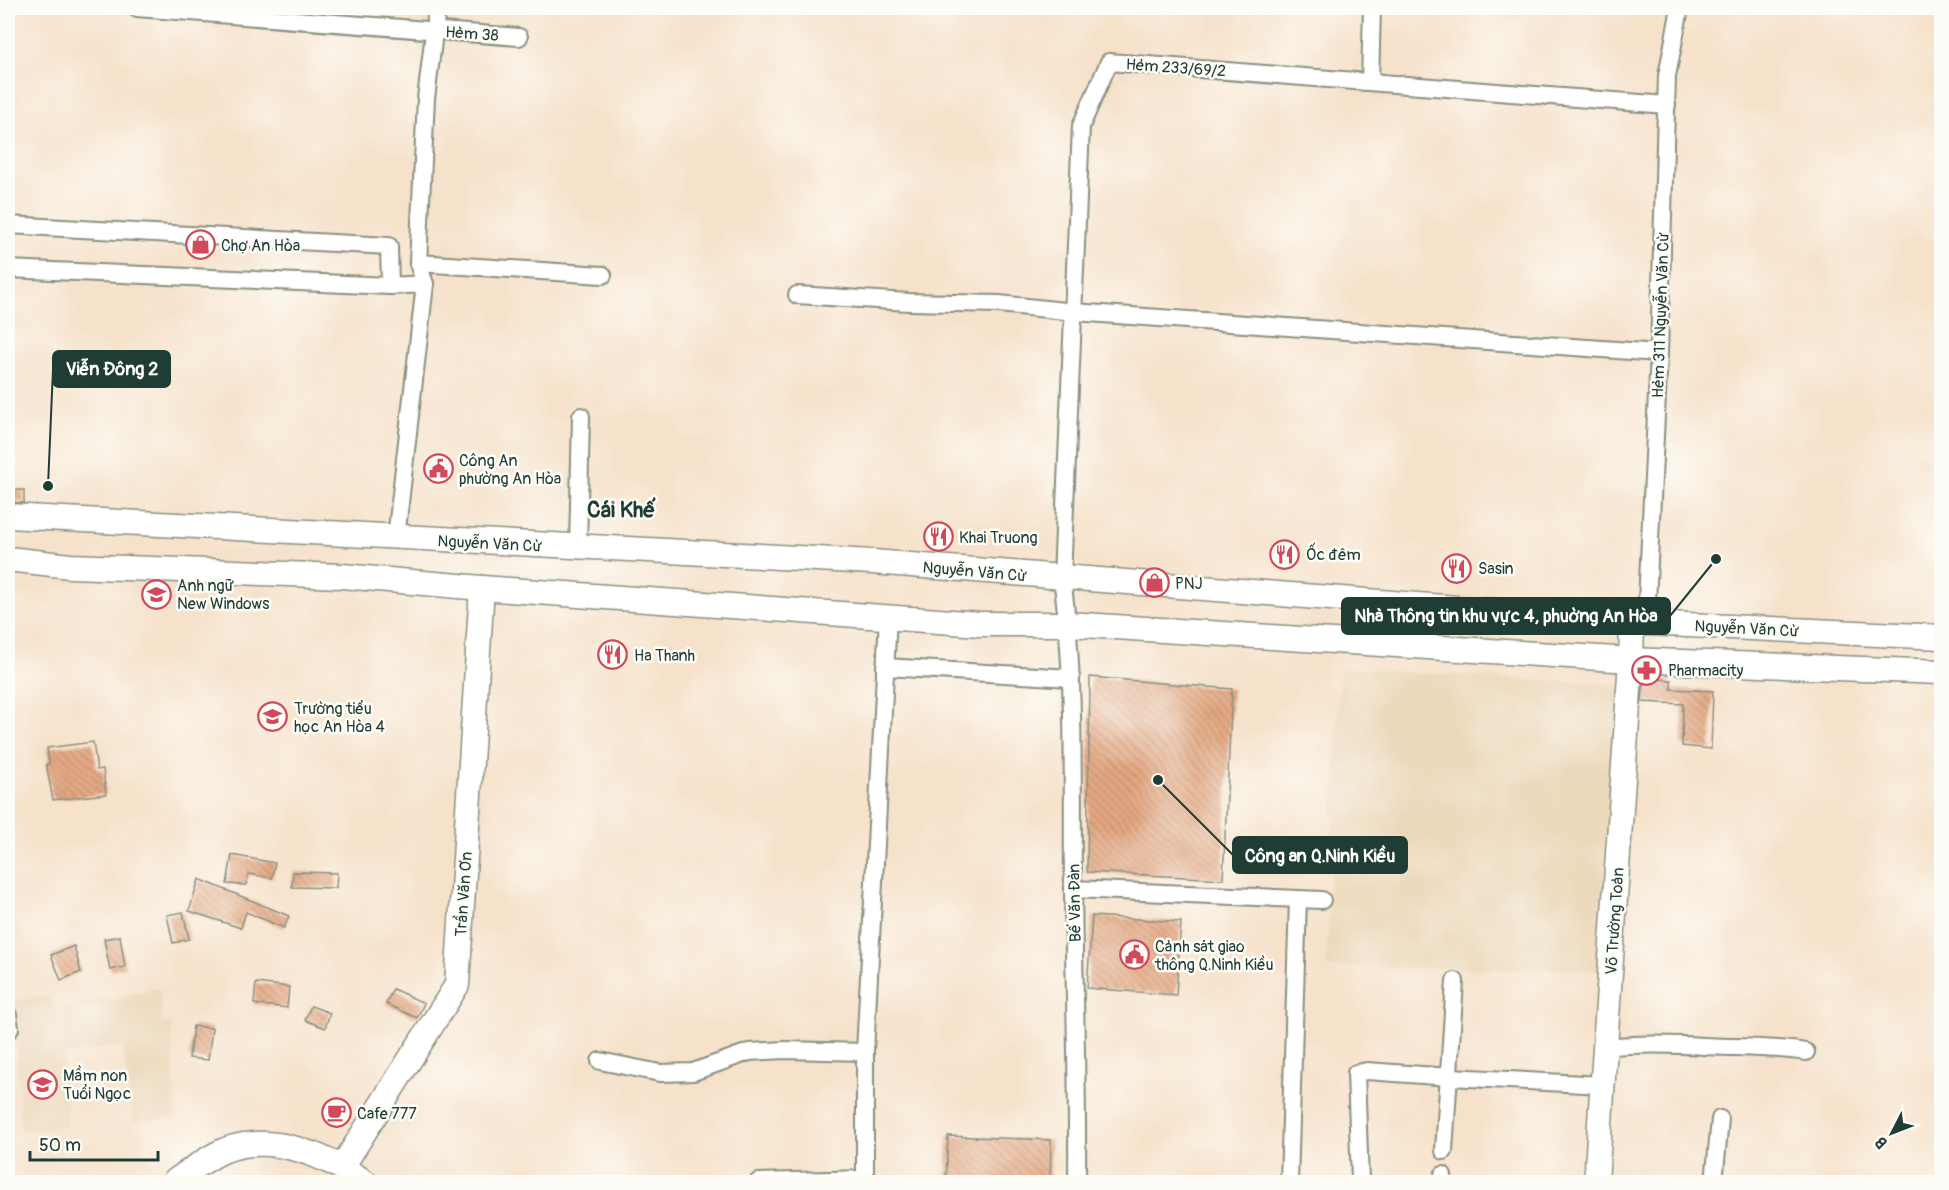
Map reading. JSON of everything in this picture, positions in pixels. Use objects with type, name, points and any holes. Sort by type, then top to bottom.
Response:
[{"type":"main road","name":"Nguyễn Văn Cừ","points":[[8,516],[873,562],[1639,623],[1941,637]]},
{"type":"main road","points":[[8,559],[70,566],[342,576],[980,624],[1068,624],[1631,660],[1941,672]]},
{"type":"main road","name":"Trần Văn Ơn","points":[[342,1167],[457,985],[482,588]]},
{"type":"main road","name":"Võ Trường Toản","points":[[1596,1182],[1631,660],[1639,623]]},
{"type":"main road","points":[[174,1182],[204,1160],[226,1149],[250,1145],[275,1145],[303,1150],[342,1167],[366,1182]]},
{"type":"street","name":"Hèm 38","points":[[137,8],[519,37]]},
{"type":"street","points":[[396,538],[425,284],[418,263],[426,99],[437,8]]},
{"type":"street","points":[[1370,82],[1372,8]]},
{"type":"street","name":"Hẻm 311 Nguyễn Văn Cừ","points":[[1639,623],[1659,353],[1667,76],[1680,8]]},
{"type":"street","name":"Hẻm 233/69/2","points":[[1068,624],[1062,578],[1082,126],[1109,62],[1667,105]]},
{"type":"street","points":[[8,225],[389,246],[390,286]]},
{"type":"street","points":[[418,263],[603,275]]},
{"type":"street","points":[[8,269],[390,286],[425,284]]},
{"type":"street","points":[[797,295],[909,302],[999,304],[1074,312],[1659,353]]},
{"type":"street","points":[[578,547],[581,416]]},
{"type":"street","points":[[758,1182],[866,1181],[865,1052],[888,617]]},
{"type":"street","name":"Bế Văn Đàn","points":[[1068,624],[1071,678],[1078,1114],[1077,1182]]},
{"type":"street","points":[[885,667],[1071,678]]},
{"type":"street","points":[[1073,889],[1322,900]]},
{"type":"street","points":[[1289,1182],[1298,900]]},
{"type":"street","points":[[1444,1151],[1455,981]]},
{"type":"street","points":[[1605,1047],[1626,1044],[1779,1047],[1806,1052]]},
{"type":"street","points":[[600,1061],[660,1073],[693,1072],[749,1052],[785,1050],[865,1052]]},
{"type":"street","points":[[1360,1181],[1356,1072],[1603,1085]]},
{"type":"street","points":[[1714,1182],[1720,1119]]},
{"type":"shaded area","points":[[1340,668],[1620,685],[1598,970],[1326,967]]},
{"type":"shaded area","name":"Mầm non Tuổi Ngọc","points":[[159,988],[163,1023],[171,1021],[176,1114],[169,1118],[133,1122],[122,1046],[64,1055],[68,1125],[21,1133],[13,1001],[49,995],[54,1009]]},
{"type":"building","points":[[8,490],[24,490],[24,503],[8,502]]},
{"type":"building","points":[[1090,677],[1232,689],[1223,879],[1087,872]]},
{"type":"building","points":[[1644,678],[1671,680],[1671,689],[1713,691],[1711,749],[1682,746],[1683,704],[1642,702]]},
{"type":"building","points":[[93,742],[97,770],[103,769],[106,794],[53,800],[46,764],[49,764],[47,748]]},
{"type":"building","points":[[232,855],[275,863],[272,878],[249,874],[246,885],[227,884]]},
{"type":"building","points":[[293,872],[337,873],[336,888],[292,887]]},
{"type":"building","points":[[199,879],[289,916],[284,928],[246,912],[241,928],[189,911]]},
{"type":"building","points":[[183,912],[189,939],[173,943],[167,915]]},
{"type":"building","name":"Cảnh sát giao thông Q.Ninh Kiều","points":[[1092,916],[1181,922],[1176,995],[1087,988]]},
{"type":"building","points":[[120,936],[125,967],[110,970],[104,939]]},
{"type":"building","points":[[74,946],[81,972],[61,980],[51,955]]},
{"type":"building","points":[[256,983],[289,987],[287,1008],[254,1004]]},
{"type":"building","points":[[393,989],[424,1003],[417,1018],[386,1004]]},
{"type":"building","points":[[311,1006],[330,1013],[325,1028],[305,1020]]},
{"type":"building","points":[[193,1026],[212,1028],[208,1060],[189,1058]]},
{"type":"building","points":[[948,1136],[1051,1140],[1050,1182],[946,1182]]},
{"type":"place","name":"Chợ An Hòa","points":[[200,245]]},
{"type":"place","name":"Công An phường An Hòa","points":[[438,469]]},
{"type":"place","name":"Viễn Đông 2","points":[[48,486]]},
{"type":"place","name":"Khai Truong","points":[[938,537]]},
{"type":"place","name":"Ốc đêm","points":[[1285,554]]},
{"type":"place","name":"Nhà Thông tin khu vực 4, phuờng An Hòa","points":[[1716,559]]},
{"type":"place","name":"Sasin","points":[[1457,568]]},
{"type":"place","name":"PNJ","points":[[1154,583]]},
{"type":"place","name":"Anh ngữ New Windows","points":[[156,594]]},
{"type":"place","name":"Ha Thanh","points":[[613,655]]},
{"type":"place","name":"Pharmacity","points":[[1647,670]]},
{"type":"place","name":"Trường tiểu học An Hòa 4","points":[[273,717]]},
{"type":"place","name":"Công an Q.Ninh Kiều","points":[[1158,780]]},
{"type":"place","name":"Cảnh sát giao thông Q.Ninh Kiều","points":[[1134,955]]},
{"type":"place","name":"Mầm non Tuổi Ngọc","points":[[42,1084]]},
{"type":"place","name":"Cafe 777","points":[[336,1113]]},
{"type":"district","name":"Cái Khế","points":[[621,509]]}]
